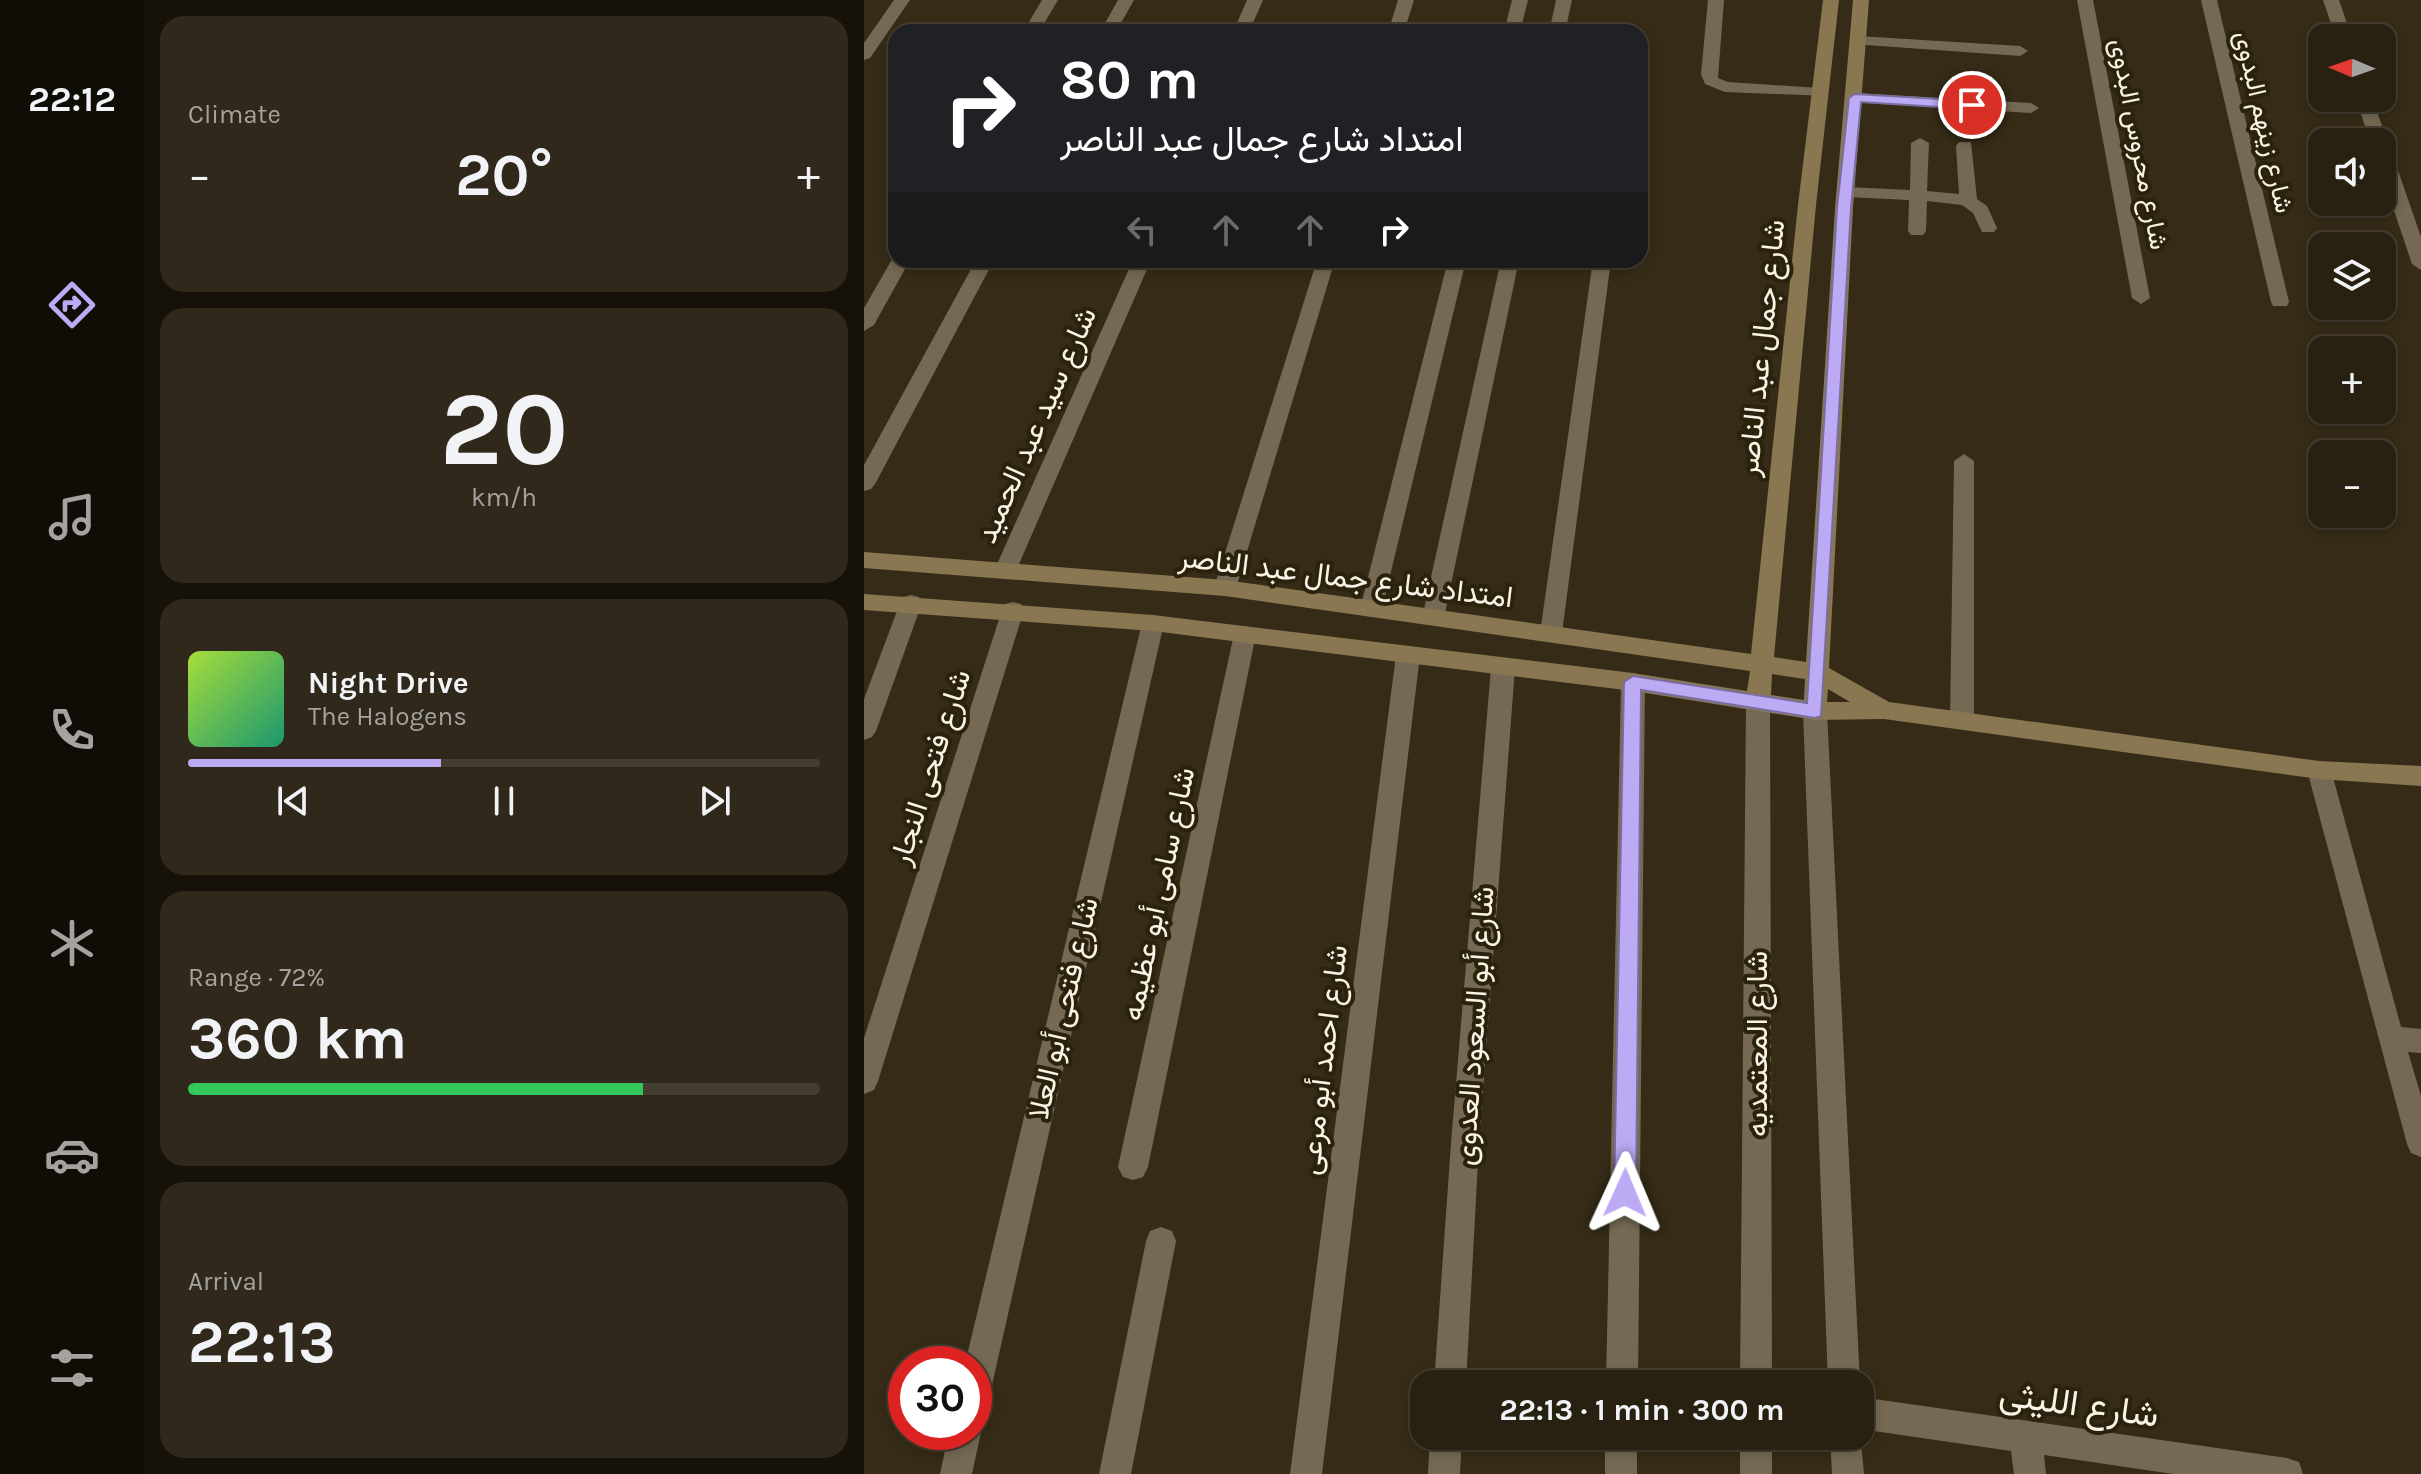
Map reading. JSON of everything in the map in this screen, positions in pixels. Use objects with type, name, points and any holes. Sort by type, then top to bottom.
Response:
[{"type":"street","points":[[864,55],[902,0]]},
{"type":"street","points":[[1036,24],[1050,0]]},
{"type":"street","points":[[1112,24],[1126,0]]},
{"type":"street","points":[[1244,24],[1255,0]]},
{"type":"street","points":[[1398,24],[1406,0]]},
{"type":"street","points":[[1514,24],[1520,0]]},
{"type":"street","points":[[1559,24],[1564,0]]},
{"type":"street","points":[[1716,0],[1709,74],[1711,81],[1725,87],[1820,93]]},
{"type":"street","name":"شارع جمال عبد الناصر","points":[[1758,703],[1807,205],[1831,0]]},
{"type":"street","points":[[1843,1370],[1815,711],[1845,200],[1861,0]]},
{"type":"street","name":"شارع محروس البدوى","points":[[2085,0],[2141,298]]},
{"type":"street","name":"شارع زينهم البدوى","points":[[2209,0],[2280,302]]},
{"type":"street","points":[[2331,0],[2339,24]]},
{"type":"street","points":[[1858,41],[2020,51]]},
{"type":"street","points":[[1855,98],[2031,108]]},
{"type":"street","points":[[1917,231],[1920,143]]},
{"type":"street","points":[[1965,146],[1968,201]]},
{"type":"street","points":[[2396,191],[2421,264]]},
{"type":"street","points":[[1807,205],[1918,195],[1968,201],[1981,210],[1988,228]]},
{"type":"street","points":[[864,325],[896,268]]},
{"type":"street","points":[[864,484],[981,268]]},
{"type":"street","name":"شارع سيد عبد الحميد","points":[[1005,571],[1138,268]]},
{"type":"street","points":[[1225,588],[1324,268]]},
{"type":"street","points":[[1371,609],[1455,268]]},
{"type":"street","points":[[1433,618],[1508,268]]},
{"type":"street","points":[[1551,633],[1601,268]]},
{"type":"street","points":[[1962,720],[1964,461]]},
{"type":"street","name":"امتداد شارع جمال عبد الناصر","points":[[864,560],[1225,588],[1818,672]]},
{"type":"street","points":[[864,602],[1013,610],[1153,623],[1633,682],[1815,711],[1884,710],[2319,770],[2421,776]]},
{"type":"street","points":[[864,731],[911,603]]},
{"type":"street","name":"شارع فتحى النجار","points":[[864,1081],[1013,610]]},
{"type":"street","name":"شارع فتحى أبو العلا","points":[[985,1346],[1153,623]]},
{"type":"street","name":"شارع سامى أبو عظيمه","points":[[1133,1167],[1245,634]]},
{"type":"street","name":"شارع احمد أبو مرعى","points":[[1306,1474],[1408,655]]},
{"type":"street","name":"شارع أبو السعود العدوى","points":[[1451,1370],[1465,1143],[1503,668]]},
{"type":"street","points":[[1818,672],[1884,710]]},
{"type":"street","points":[[1622,1370],[1633,682]]},
{"type":"street","name":"شارع المعتمديه","points":[[1756,1370],[1758,703]]},
{"type":"street","points":[[2319,770],[2421,1144]]},
{"type":"street","points":[[2390,1038],[2421,1041]]},
{"type":"street","points":[[1115,1474],[1161,1241]]},
{"type":"street","name":"شارع الليثى","points":[[1874,1415],[2287,1474]]},
{"type":"street","points":[[2026,1437],[2030,1474]]},
{"type":"street","points":[[956,1474],[961,1450]]},
{"type":"street","points":[[1444,1474],[1445,1450]]},
{"type":"street","points":[[1621,1450],[1621,1474]]},
{"type":"street","points":[[1756,1450],[1756,1474]]},
{"type":"street","points":[[1847,1450],[1848,1474]]},
{"type":"route","points":[[1625,1193],[1633,682],[1815,711],[1844,208],[1855,98],[1972,105]]}]
